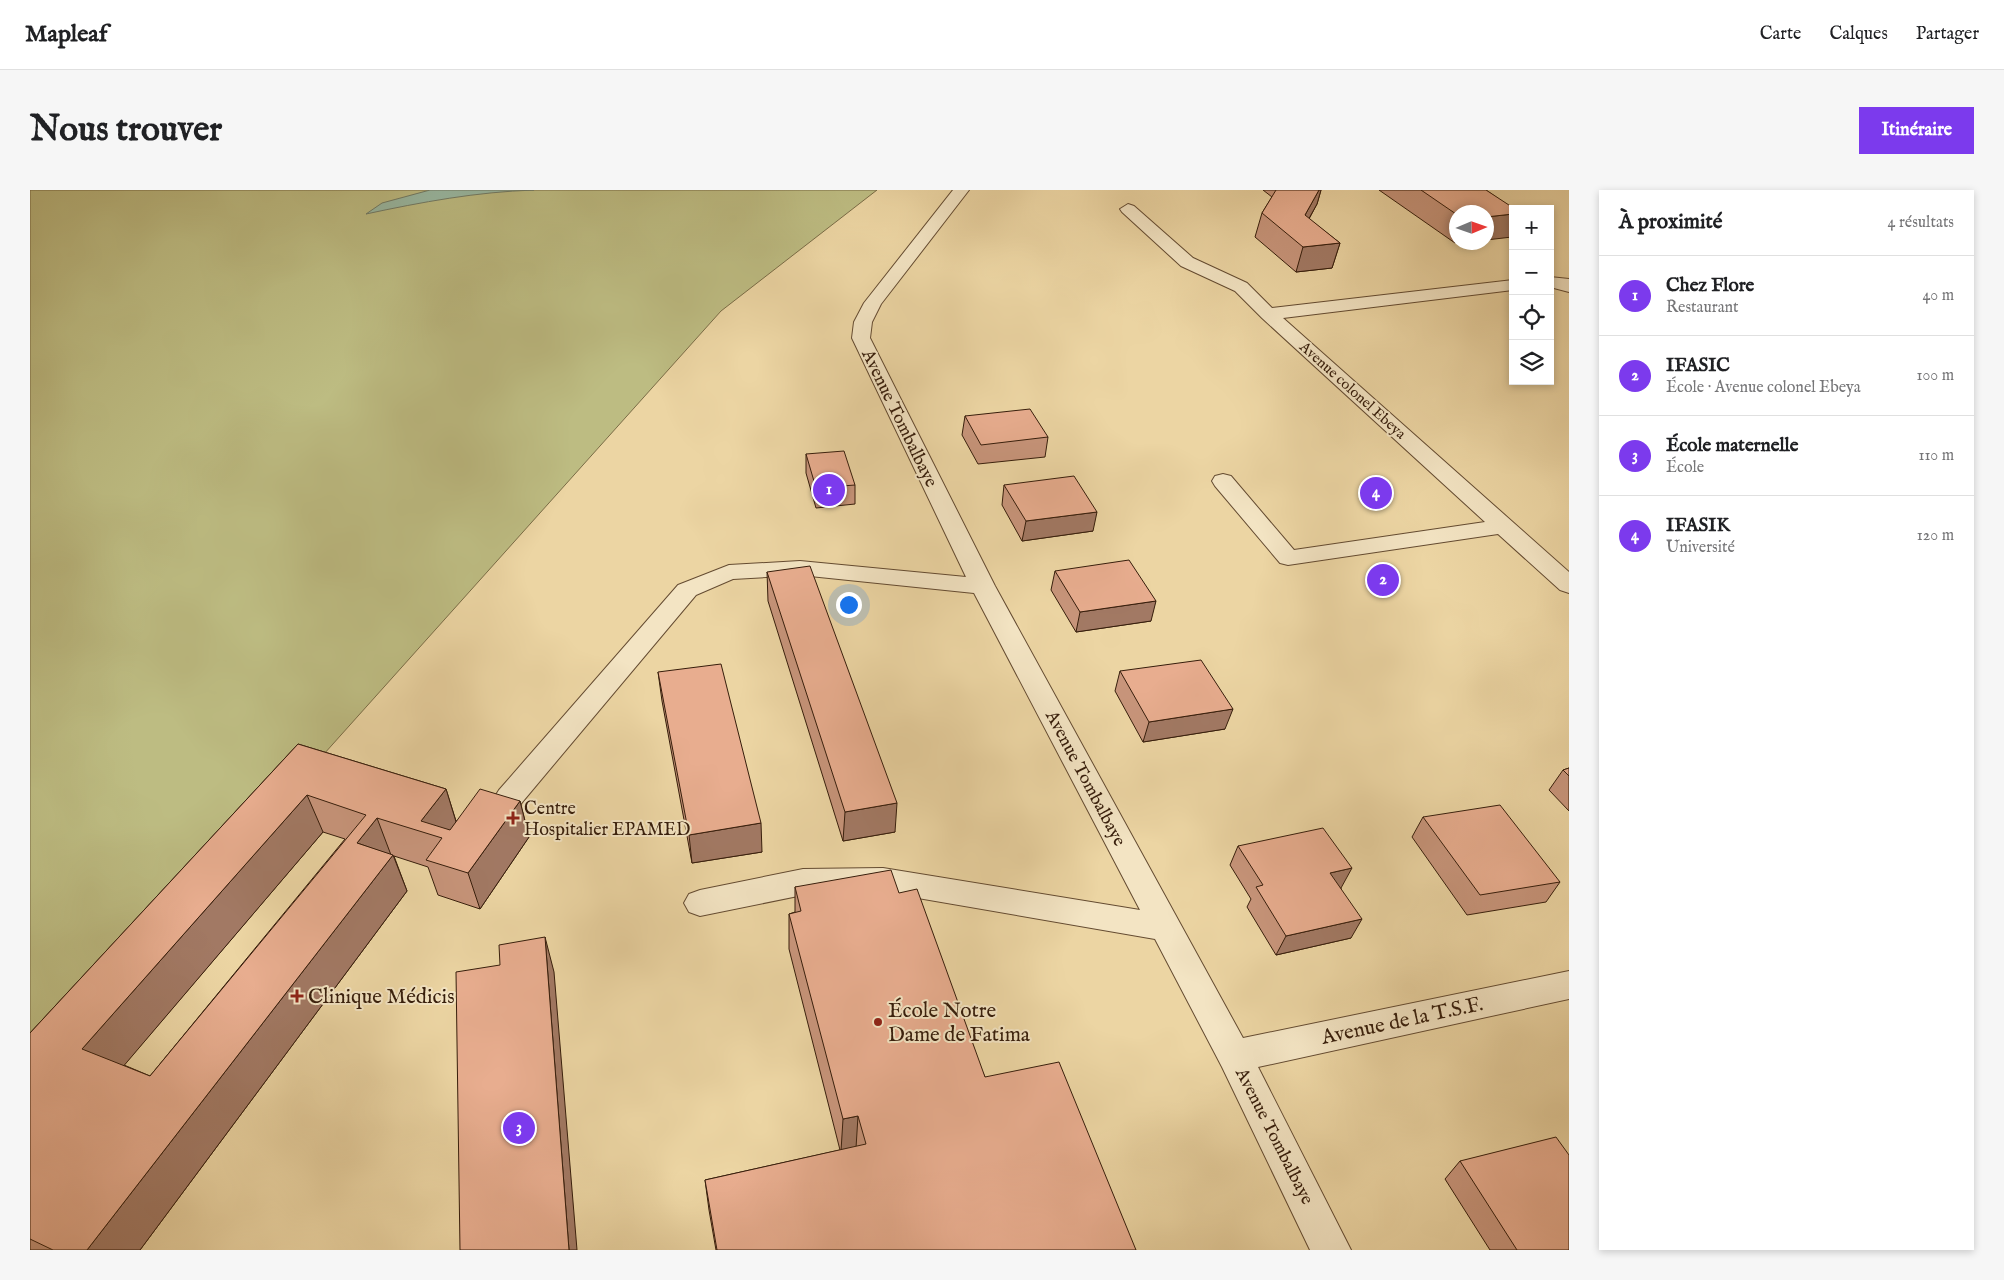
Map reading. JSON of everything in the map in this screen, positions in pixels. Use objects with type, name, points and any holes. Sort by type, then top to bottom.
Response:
[{"type":"street","name":"Avenue Tombalbaye","points":[[961,190],[873,303],[863,322],[860,338],[982,586],[1234,1056],[1332,1250]]},
{"type":"street","name":"Avenue colonel Ebeya","points":[[1128,209],[1187,262],[1240,286],[1268,314],[1569,585]]},
{"type":"street","points":[[1554,282],[1563,283],[1569,287]]},
{"type":"street","points":[[1268,314],[1509,286]]},
{"type":"street","points":[[1223,480],[1288,558],[1504,526]]},
{"type":"street","points":[[509,798],[687,590],[729,572],[800,568],[982,586]]},
{"type":"street","points":[[700,904],[803,882],[883,880],[1166,928]]},
{"type":"street","name":"Avenue de la T.S.F.","points":[[1234,1056],[1569,985]]},
{"type":"shaded area","points":[[30,190],[877,190],[721,311],[30,1082]]},
{"type":"shaded area","points":[[430,190],[534,190],[449,198],[366,214],[382,203]]},
{"type":"building","points":[[1276,190],[1319,190],[1305,215],[1340,243],[1303,247],[1262,213]]},
{"type":"building","points":[[1421,190],[1486,190],[1509,205],[1509,214],[1494,216],[1494,205],[1449,205],[1449,209]]},
{"type":"building","points":[[1030,409],[1048,437],[981,445],[965,416]]},
{"type":"building","points":[[844,451],[855,485],[816,488],[806,454]]},
{"type":"building","points":[[1074,476],[1097,512],[1026,521],[1004,485]]},
{"type":"building","points":[[1129,560],[1156,601],[1080,612],[1055,571]]},
{"type":"building","points":[[810,566],[897,803],[845,812],[767,572]]},
{"type":"building","points":[[1201,660],[1233,709],[1149,722],[1120,671]]},
{"type":"building","points":[[721,664],[761,823],[689,835],[658,672]]},
{"type":"building","points":[[298,744],[446,789],[421,821],[450,830],[480,789],[520,801],[468,873],[426,860],[442,838],[377,818],[357,843],[393,855],[87,1250],[53,1250],[30,1239],[30,1033]],"holes":[[[307,795],[366,815],[150,1076],[82,1049]]]},
{"type":"building","points":[[1569,768],[1569,776],[1563,770]]},
{"type":"building","points":[[1500,805],[1560,882],[1480,895],[1423,817]]},
{"type":"building","points":[[1323,828],[1352,868],[1330,873],[1362,919],[1286,936],[1256,887],[1263,885],[1238,846]]},
{"type":"building","name":"École Notre Dame de Fatima","points":[[891,870],[899,893],[917,889],[985,1077],[1059,1062],[1136,1250],[717,1250],[705,1180],[866,1144],[858,1116],[843,1119],[789,914],[801,911],[795,887]]},
{"type":"building","points":[[545,937],[569,1250],[460,1250],[456,972],[500,965],[499,945]]},
{"type":"building","points":[[1556,1137],[1569,1155],[1569,1250],[1517,1250],[1460,1161]]},
{"type":"place","name":"Chez Flore","points":[[829,490]]},
{"type":"place","name":"IFASIK","points":[[1376,493]]},
{"type":"place","name":"IFASIC","points":[[1383,580]]},
{"type":"place","name":"Centre Hospitalier EPAMED","points":[[513,818]]},
{"type":"place","name":"Clinique Médicis","points":[[297,996]]},
{"type":"place","name":"École Notre Dame de Fatima","points":[[878,1022]]},
{"type":"place","name":"École maternelle","points":[[519,1128]]}]
